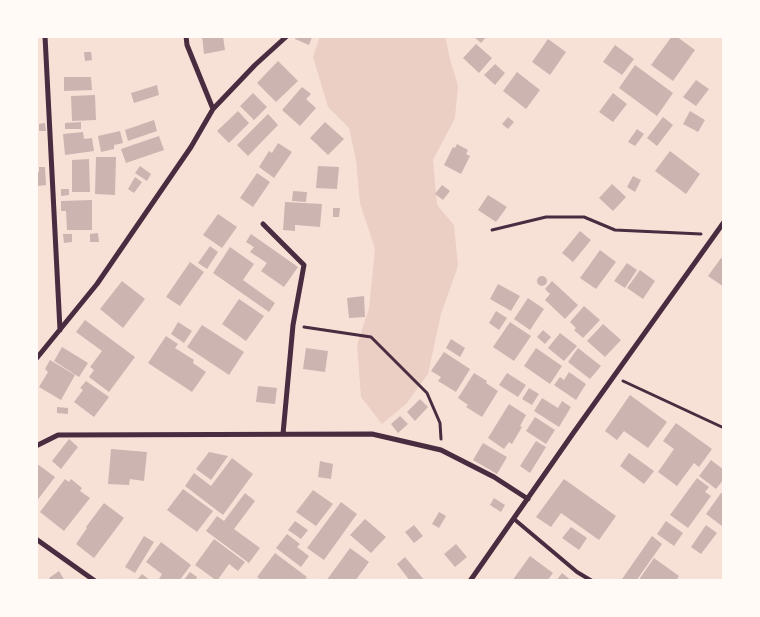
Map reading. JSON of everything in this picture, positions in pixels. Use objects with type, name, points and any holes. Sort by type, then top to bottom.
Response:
[{"type":"street","points":[[45,36],[60,330]]},
{"type":"street","points":[[186,36],[187,45],[213,109]]},
{"type":"street","points":[[36,359],[103,276],[191,147],[213,109],[255,65],[287,36]]},
{"type":"street","points":[[470,581],[613,376],[724,222]]},
{"type":"street","points":[[263,224],[304,265],[292,325],[283,434]]},
{"type":"street","points":[[36,446],[58,435],[372,434],[441,450],[494,477],[528,499]]},
{"type":"street","points":[[36,539],[96,581]]},
{"type":"lane","points":[[514,519],[577,572],[592,581]]},
{"type":"path","points":[[492,230],[546,217],[584,217],[615,230],[714,234]]},
{"type":"path","points":[[292,325],[371,337],[427,393],[440,423],[441,450]]},
{"type":"path","points":[[613,376],[724,428]]},
{"type":"shaded area","points":[[320,36],[445,36],[458,86],[455,118],[433,160],[437,205],[454,225],[458,266],[441,314],[428,374],[406,404],[382,424],[361,397],[357,345],[369,308],[375,249],[360,203],[356,160],[349,128],[328,107],[313,57]]},
{"type":"building","points":[[202,36],[223,36],[225,50],[204,54]]},
{"type":"building","points":[[296,36],[312,37],[309,45],[295,39]]},
{"type":"building","points":[[473,36],[487,36],[481,43]]},
{"type":"building","points":[[672,36],[676,36],[695,50],[673,81],[651,65]]},
{"type":"building","points":[[548,39],[566,52],[550,75],[532,62]]},
{"type":"building","points":[[476,44],[492,58],[479,73],[463,58]]},
{"type":"building","points":[[615,45],[634,59],[622,75],[603,62]]},
{"type":"building","points":[[84,52],[91,52],[92,60],[85,61]]},
{"type":"building","points":[[278,61],[298,81],[276,102],[257,83]]},
{"type":"building","points":[[495,64],[505,73],[495,85],[484,75]]},
{"type":"building","points":[[635,65],[673,93],[657,116],[619,88]]},
{"type":"building","points":[[517,72],[540,90],[526,109],[503,91]]},
{"type":"building","points":[[64,77],[91,77],[92,90],[64,91]]},
{"type":"building","points":[[696,80],[709,89],[696,106],[683,97]]},
{"type":"building","points":[[157,85],[159,95],[134,103],[131,93]]},
{"type":"building","points":[[302,87],[311,94],[306,99],[316,108],[300,126],[282,110]]},
{"type":"building","points":[[253,93],[267,107],[254,120],[240,106]]},
{"type":"building","points":[[613,93],[627,104],[613,122],[599,112]]},
{"type":"building","points":[[95,95],[96,120],[72,121],[71,96]]},
{"type":"building","points":[[238,111],[249,123],[229,143],[217,131]]},
{"type":"building","points":[[690,111],[705,120],[698,132],[683,124]]},
{"type":"building","points":[[268,114],[278,125],[248,156],[237,145]]},
{"type":"building","points":[[508,117],[514,122],[508,129],[502,124]]},
{"type":"building","points":[[663,117],[673,125],[657,146],[647,138]]},
{"type":"building","points":[[154,120],[157,131],[128,141],[125,130]]},
{"type":"building","points":[[81,122],[81,129],[65,129],[65,123]]},
{"type":"building","points":[[325,122],[344,139],[328,155],[310,138]]},
{"type":"building","points":[[45,123],[46,131],[39,131],[39,124]]},
{"type":"building","points":[[637,129],[644,134],[635,146],[628,142]]},
{"type":"building","points":[[120,131],[123,143],[114,145],[114,149],[101,152],[98,136]]},
{"type":"building","points":[[83,132],[84,139],[92,138],[94,151],[65,155],[63,134]]},
{"type":"building","points":[[159,136],[164,150],[126,163],[121,149]]},
{"type":"building","points":[[278,143],[292,152],[274,178],[259,167],[269,151],[272,153]]},
{"type":"building","points":[[457,144],[468,150],[466,154],[470,156],[461,174],[444,165],[453,147],[455,148]]},
{"type":"building","points":[[670,151],[700,174],[686,194],[655,171]]},
{"type":"building","points":[[96,157],[116,157],[115,195],[95,194]]},
{"type":"building","points":[[89,159],[90,192],[72,192],[72,160]]},
{"type":"building","points":[[140,166],[151,174],[147,181],[135,173]]},
{"type":"building","points":[[318,166],[339,167],[337,189],[316,188]]},
{"type":"building","points":[[39,167],[45,167],[46,185],[38,186],[37,172],[39,172]]},
{"type":"building","points":[[257,173],[270,182],[253,207],[240,198]]},
{"type":"building","points":[[633,176],[641,180],[635,192],[627,187]]},
{"type":"building","points":[[135,177],[142,182],[134,193],[128,189]]},
{"type":"building","points":[[612,184],[626,197],[613,211],[599,198]]},
{"type":"building","points":[[442,185],[450,191],[443,200],[435,194]]},
{"type":"building","points":[[61,189],[69,189],[69,195],[61,196]]},
{"type":"building","points":[[293,191],[307,192],[306,202],[292,201]]},
{"type":"building","points":[[488,195],[507,207],[496,222],[478,210]]},
{"type":"building","points":[[92,200],[92,230],[67,230],[66,211],[61,211],[61,201]]},
{"type":"building","points":[[285,202],[322,204],[320,227],[295,225],[295,231],[283,230]]},
{"type":"building","points":[[333,208],[340,208],[339,217],[333,217]]},
{"type":"building","points":[[218,214],[237,227],[222,248],[203,235]]},
{"type":"building","points":[[580,231],[591,240],[573,262],[562,253]]},
{"type":"building","points":[[98,233],[99,242],[90,242],[90,234]]},
{"type":"building","points":[[63,234],[72,234],[72,242],[64,243]]},
{"type":"building","points":[[251,234],[298,267],[284,287],[261,271],[267,263],[250,252],[254,247],[246,242]]},
{"type":"building","points":[[210,246],[218,252],[207,269],[198,263]]},
{"type":"building","points":[[230,247],[254,264],[243,280],[275,303],[269,312],[213,273]]},
{"type":"building","points":[[600,250],[616,262],[596,289],[580,278]]},
{"type":"building","points":[[721,258],[724,260],[724,287],[708,276]]},
{"type":"building","points":[[190,262],[204,272],[180,306],[166,297]]},
{"type":"building","points":[[627,263],[637,270],[625,288],[614,281]]},
{"type":"building","points":[[640,270],[655,281],[643,299],[627,288]]},
{"type":"building","points":[[542,276],[547,281],[542,286],[537,281]]},
{"type":"building","points":[[122,281],[145,299],[123,328],[100,309]]},
{"type":"building","points":[[552,281],[578,305],[565,319],[545,300],[550,294],[545,289]]},
{"type":"building","points":[[498,284],[520,296],[511,311],[490,299]]},
{"type":"building","points":[[364,296],[365,317],[349,318],[347,298]]},
{"type":"building","points":[[528,298],[544,309],[530,330],[514,319]]},
{"type":"building","points":[[239,299],[264,316],[246,341],[222,324]]},
{"type":"building","points":[[584,306],[600,320],[583,338],[574,330],[576,328],[570,322]]},
{"type":"building","points":[[496,311],[507,318],[499,330],[489,323]]},
{"type":"building","points":[[85,320],[135,357],[109,392],[89,377],[94,370],[90,367],[102,351],[76,332]]},
{"type":"building","points":[[178,322],[192,331],[184,343],[171,334]]},
{"type":"building","points":[[510,322],[531,336],[514,361],[493,347]]},
{"type":"building","points":[[603,324],[621,340],[605,357],[587,341]]},
{"type":"building","points":[[202,325],[244,352],[229,375],[187,347]]},
{"type":"building","points":[[543,330],[551,337],[545,344],[537,337]]},
{"type":"building","points":[[560,333],[577,346],[564,361],[548,348]]},
{"type":"building","points":[[166,336],[178,344],[175,348],[194,360],[193,363],[206,372],[192,392],[148,363]]},
{"type":"building","points":[[451,339],[465,348],[460,357],[446,348]]},
{"type":"building","points":[[62,347],[88,363],[79,377],[54,361]]},
{"type":"building","points":[[306,348],[328,351],[325,372],[303,369]]},
{"type":"building","points":[[536,348],[562,366],[550,384],[524,366]]},
{"type":"building","points":[[578,348],[601,366],[590,379],[568,362]]},
{"type":"building","points":[[444,352],[470,369],[456,392],[438,381],[441,377],[431,371]]},
{"type":"building","points":[[50,360],[75,375],[61,400],[39,387],[48,372],[45,369]]},
{"type":"building","points":[[569,372],[586,384],[576,400],[554,385],[560,377],[564,380]]},
{"type":"building","points":[[474,373],[498,391],[482,417],[466,407],[468,405],[458,398]]},
{"type":"building","points":[[507,373],[526,385],[518,397],[499,385]]},
{"type":"building","points":[[86,381],[109,397],[94,417],[74,402],[83,390],[80,388]]},
{"type":"building","points":[[258,386],[277,388],[275,404],[256,402]]},
{"type":"building","points":[[529,388],[539,394],[532,405],[522,399]]},
{"type":"building","points":[[630,395],[667,422],[648,448],[624,431],[617,440],[605,431]]},
{"type":"building","points":[[542,398],[558,408],[562,401],[571,407],[559,427],[534,411]]},
{"type":"building","points":[[420,399],[428,407],[415,421],[407,412]]},
{"type":"building","points":[[509,404],[526,415],[520,426],[522,427],[512,444],[509,442],[504,449],[488,438]]},
{"type":"building","points":[[57,407],[68,408],[68,414],[57,413]]},
{"type":"building","points":[[400,416],[408,424],[398,433],[391,424]]},
{"type":"building","points":[[535,417],[555,430],[546,444],[526,431]]},
{"type":"building","points":[[676,423],[712,449],[699,467],[694,463],[677,486],[658,472],[674,449],[663,441]]},
{"type":"building","points":[[69,439],[78,447],[61,469],[52,461]]},
{"type":"building","points":[[536,441],[546,447],[530,473],[520,466]]},
{"type":"building","points":[[483,443],[507,457],[497,474],[473,460]]},
{"type":"building","points":[[111,449],[147,452],[144,481],[130,479],[129,485],[108,484]]},
{"type":"building","points":[[209,452],[228,456],[211,480],[196,469]]},
{"type":"building","points":[[629,453],[654,471],[644,484],[620,466]]},
{"type":"building","points":[[232,458],[253,474],[223,515],[185,486],[194,473],[211,486]]},
{"type":"building","points":[[711,460],[724,470],[724,479],[716,489],[699,476]]},
{"type":"building","points":[[320,461],[333,464],[331,479],[318,477]]},
{"type":"building","points":[[36,463],[55,477],[36,502]]},
{"type":"building","points":[[697,478],[709,487],[705,492],[711,496],[688,528],[670,515]]},
{"type":"building","points":[[65,479],[69,482],[71,479],[82,488],[80,491],[90,498],[64,531],[40,512]]},
{"type":"building","points":[[564,479],[616,516],[599,540],[561,513],[551,527],[536,517]]},
{"type":"building","points":[[183,489],[213,511],[197,532],[167,510]]},
{"type":"building","points":[[313,490],[333,504],[316,526],[296,512]]},
{"type":"building","points":[[245,493],[255,501],[234,529],[260,548],[249,563],[206,531],[217,516],[224,521]]},
{"type":"building","points":[[721,493],[724,494],[722,526],[706,514]]},
{"type":"building","points":[[494,498],[505,505],[501,512],[490,505]]},
{"type":"building","points":[[341,502],[357,514],[324,560],[307,548]]},
{"type":"building","points":[[104,503],[124,518],[94,558],[76,544]]},
{"type":"building","points":[[439,512],[446,516],[439,528],[432,524]]},
{"type":"building","points":[[365,519],[386,537],[371,553],[350,535]]},
{"type":"building","points":[[295,521],[308,530],[301,539],[288,530]]},
{"type":"building","points":[[666,521],[683,533],[674,546],[657,534]]},
{"type":"building","points":[[414,525],[423,536],[414,543],[405,532]]},
{"type":"building","points":[[706,525],[717,533],[701,554],[691,547]]},
{"type":"building","points":[[571,527],[587,538],[579,550],[562,538]]},
{"type":"building","points":[[287,534],[300,544],[297,547],[309,556],[301,567],[276,548]]},
{"type":"building","points":[[144,536],[154,542],[135,573],[125,567]]},
{"type":"building","points":[[652,536],[662,544],[636,581],[624,581],[622,579]]},
{"type":"building","points":[[214,539],[245,562],[238,571],[229,564],[217,581],[195,565]]},
{"type":"building","points":[[161,542],[191,565],[179,581],[161,581],[159,579],[162,574],[146,562]]},
{"type":"building","points":[[456,544],[467,557],[455,567],[444,554]]},
{"type":"building","points":[[350,548],[369,562],[355,581],[326,581]]},
{"type":"building","points":[[275,553],[307,577],[304,581],[262,581],[257,577]]},
{"type":"building","points":[[530,556],[553,573],[547,581],[512,581]]},
{"type":"building","points":[[405,557],[425,581],[410,581],[397,564]]},
{"type":"building","points":[[654,558],[679,576],[676,581],[638,581]]},
{"type":"building","points":[[59,571],[65,581],[51,581],[49,578]]},
{"type":"building","points":[[190,572],[197,577],[195,581],[183,581]]},
{"type":"building","points":[[562,573],[572,581],[556,581]]},
{"type":"building","points":[[142,574],[151,581],[136,581]]}]
